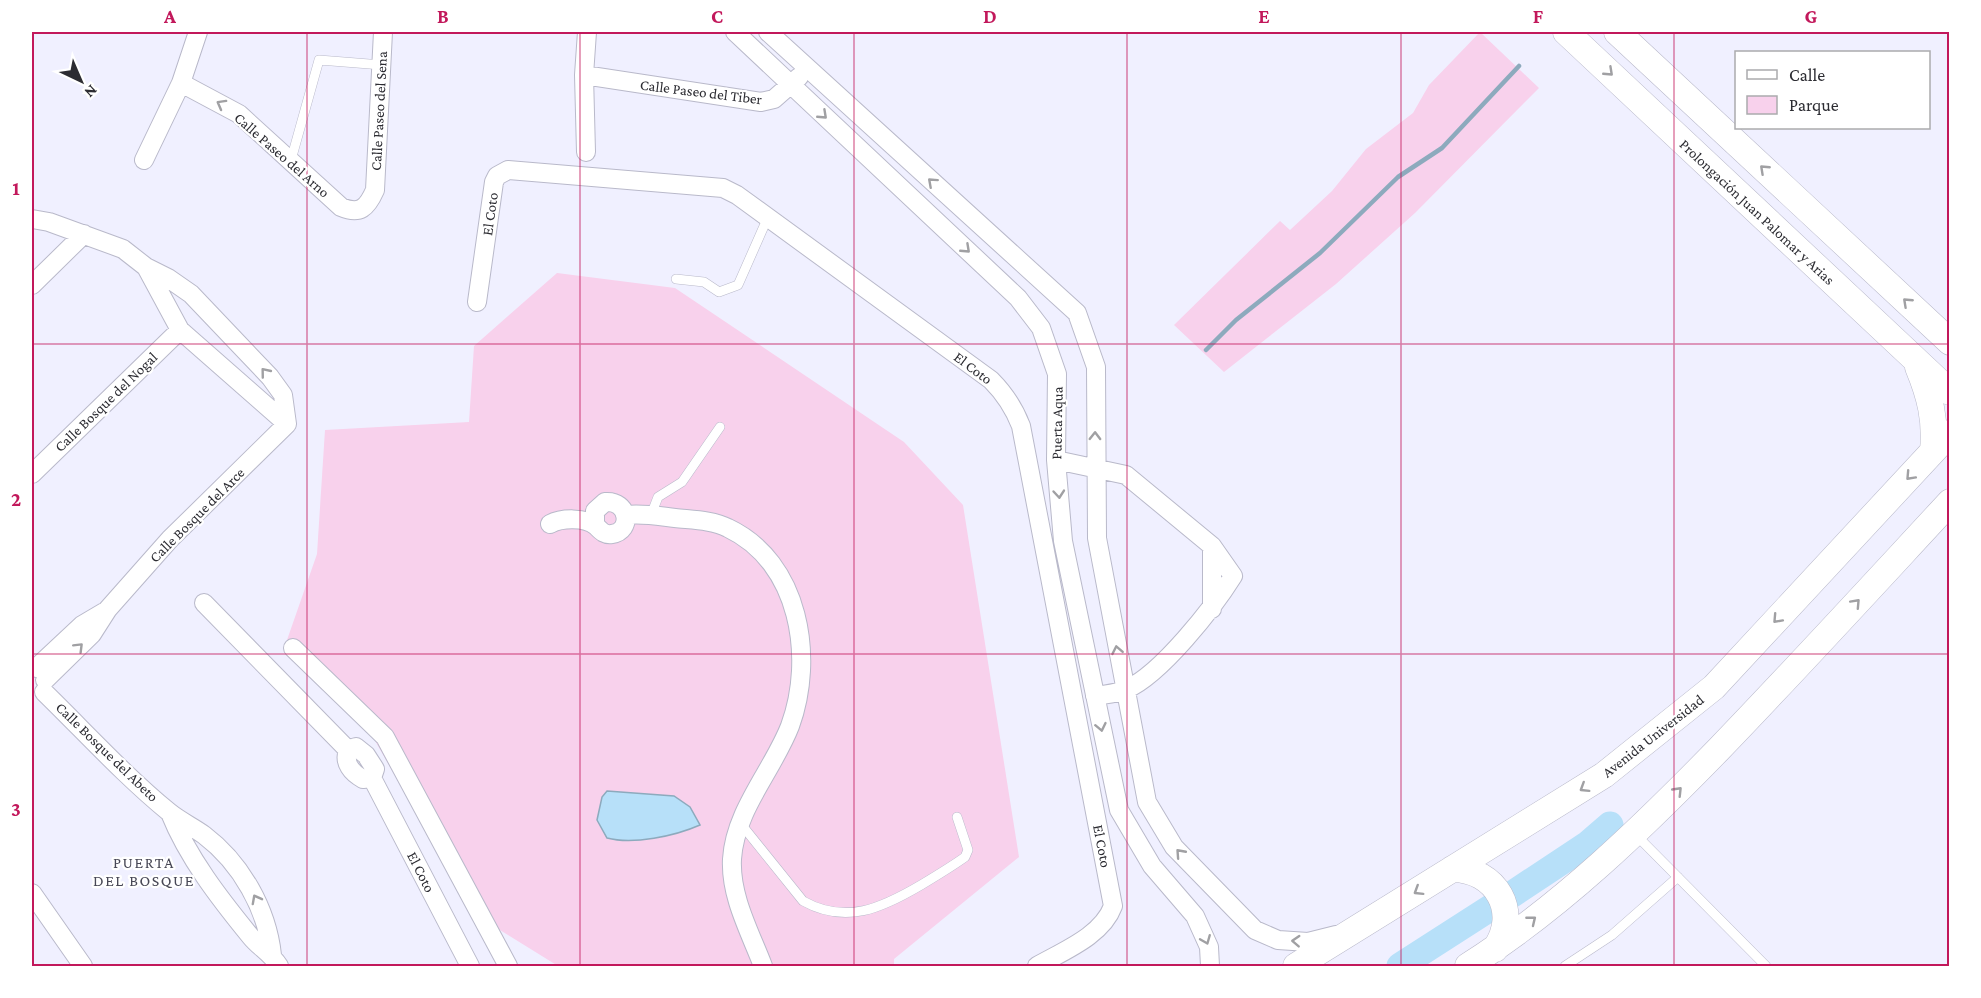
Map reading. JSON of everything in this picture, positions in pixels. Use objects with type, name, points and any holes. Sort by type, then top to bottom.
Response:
[{"type":"main road","name":"Prolongación Juan Palomar y Arias","points":[[1566,32],[1950,392]]},
{"type":"main road","points":[[1617,32],[1946,337]]},
{"type":"main road","points":[[1916,362],[1929,395],[1935,428],[1941,442]]},
{"type":"main road","name":"Avenida Universidad","points":[[1296,966],[1604,775],[1714,687],[1941,442]]},
{"type":"main road","points":[[1468,966],[1495,950],[1636,835],[1950,502]]},
{"type":"main road","points":[[1452,869],[1479,874],[1499,892],[1504,902],[1506,922],[1501,941],[1495,950]]},
{"type":"street","points":[[144,160],[181,83],[198,32]]},
{"type":"street","name":"Calle Paseo del Sena","points":[[375,190],[383,32]]},
{"type":"street","points":[[586,152],[584,75],[587,32]]},
{"type":"street","name":"Puerta Aqua","points":[[735,32],[1018,298],[1041,328],[1057,374],[1056,460],[1063,541],[1119,810],[1152,866],[1195,916],[1209,946],[1210,966]]},
{"type":"street","points":[[768,32],[806,69],[1077,313],[1096,367],[1097,538],[1147,802],[1174,847],[1255,930],[1278,940],[1308,942],[1353,931]]},
{"type":"street","name":"Calle Paseo del Tiber","points":[[584,75],[761,102],[774,99],[806,69]]},
{"type":"street","name":"Calle Paseo del Arno","points":[[181,83],[239,114],[341,207],[352,212],[362,211],[369,204],[375,190]]},
{"type":"street","name":"El Coto","points":[[477,302],[494,182],[497,176],[508,170],[723,188],[768,217],[991,380],[1014,409],[1020,426],[1113,906],[1109,917],[1100,928],[1037,966]]},
{"type":"street","points":[[32,219],[49,222],[123,249],[146,267],[168,278],[191,294],[249,352],[283,396],[287,424]]},
{"type":"street","points":[[32,285],[84,234]]},
{"type":"street","points":[[146,267],[180,330],[287,424]]},
{"type":"street","name":"Calle Bosque del Nogal","points":[[32,474],[180,330]]},
{"type":"street","name":"Calle Bosque del Arce","points":[[38,682],[92,634],[108,609],[170,539],[287,424]]},
{"type":"street","points":[[1056,460],[1126,475],[1212,546],[1233,576],[1212,609],[1144,679],[1125,690],[1095,696]]},
{"type":"street","points":[[595,525],[595,511],[605,502],[618,504],[626,515]]},
{"type":"street","points":[[626,515],[651,515],[715,523],[740,534],[764,554],[783,580],[789,594],[799,628],[799,693],[790,727],[741,824],[732,857],[733,888],[763,966]]},
{"type":"street","points":[[550,525],[558,520],[573,520],[595,525],[604,533],[617,532],[622,528],[626,515]]},
{"type":"street","name":"El Coto","points":[[204,603],[348,750],[347,759],[354,773],[363,779],[372,778],[470,966]]},
{"type":"street","points":[[293,648],[385,737],[508,966]]},
{"type":"street","name":"Calle Bosque del Abeto","points":[[38,682],[170,813],[206,836],[234,865],[258,901],[275,961]]},
{"type":"street","name":"Calle Bosque del Abeto","points":[[170,813],[189,853],[252,939],[275,961]]},
{"type":"street","points":[[32,895],[83,966]]},
{"type":"lane","points":[[291,160],[319,60],[382,65]]},
{"type":"lane","points":[[676,279],[704,282],[719,292],[738,285],[768,217]]},
{"type":"lane","points":[[651,515],[658,497],[682,482],[720,427]]},
{"type":"lane","points":[[741,824],[803,901],[834,913],[853,914],[873,910],[893,902],[965,857],[968,850],[957,817]]},
{"type":"lane","points":[[1636,835],[1766,966]]},
{"type":"lane","points":[[1565,966],[1612,934],[1678,877]]},
{"type":"green space","points":[[1480,32],[1539,88],[1415,213],[1336,284],[1224,372],[1174,325],[1280,221],[1290,230],[1332,191],[1366,149],[1413,113],[1429,85]]},
{"type":"green space","points":[[557,273],[675,288],[904,442],[963,505],[1019,857],[894,959],[894,966],[558,966],[474,914],[374,739],[287,640],[317,554],[325,430],[469,422],[474,346]]},
{"type":"water","points":[[607,791],[674,796],[690,807],[700,825],[679,833],[641,840],[607,838],[597,820],[602,797]]},
{"type":"waterway","points":[[1206,350],[1236,320],[1320,253],[1398,177],[1442,148],[1519,66]]},
{"type":"waterway","points":[[1511,895],[1588,844],[1610,825]]},
{"type":"waterway","points":[[1400,966],[1495,905]]},
{"type":"district","name":"PUERTA DEL BOSQUE","points":[[144,871]]}]
